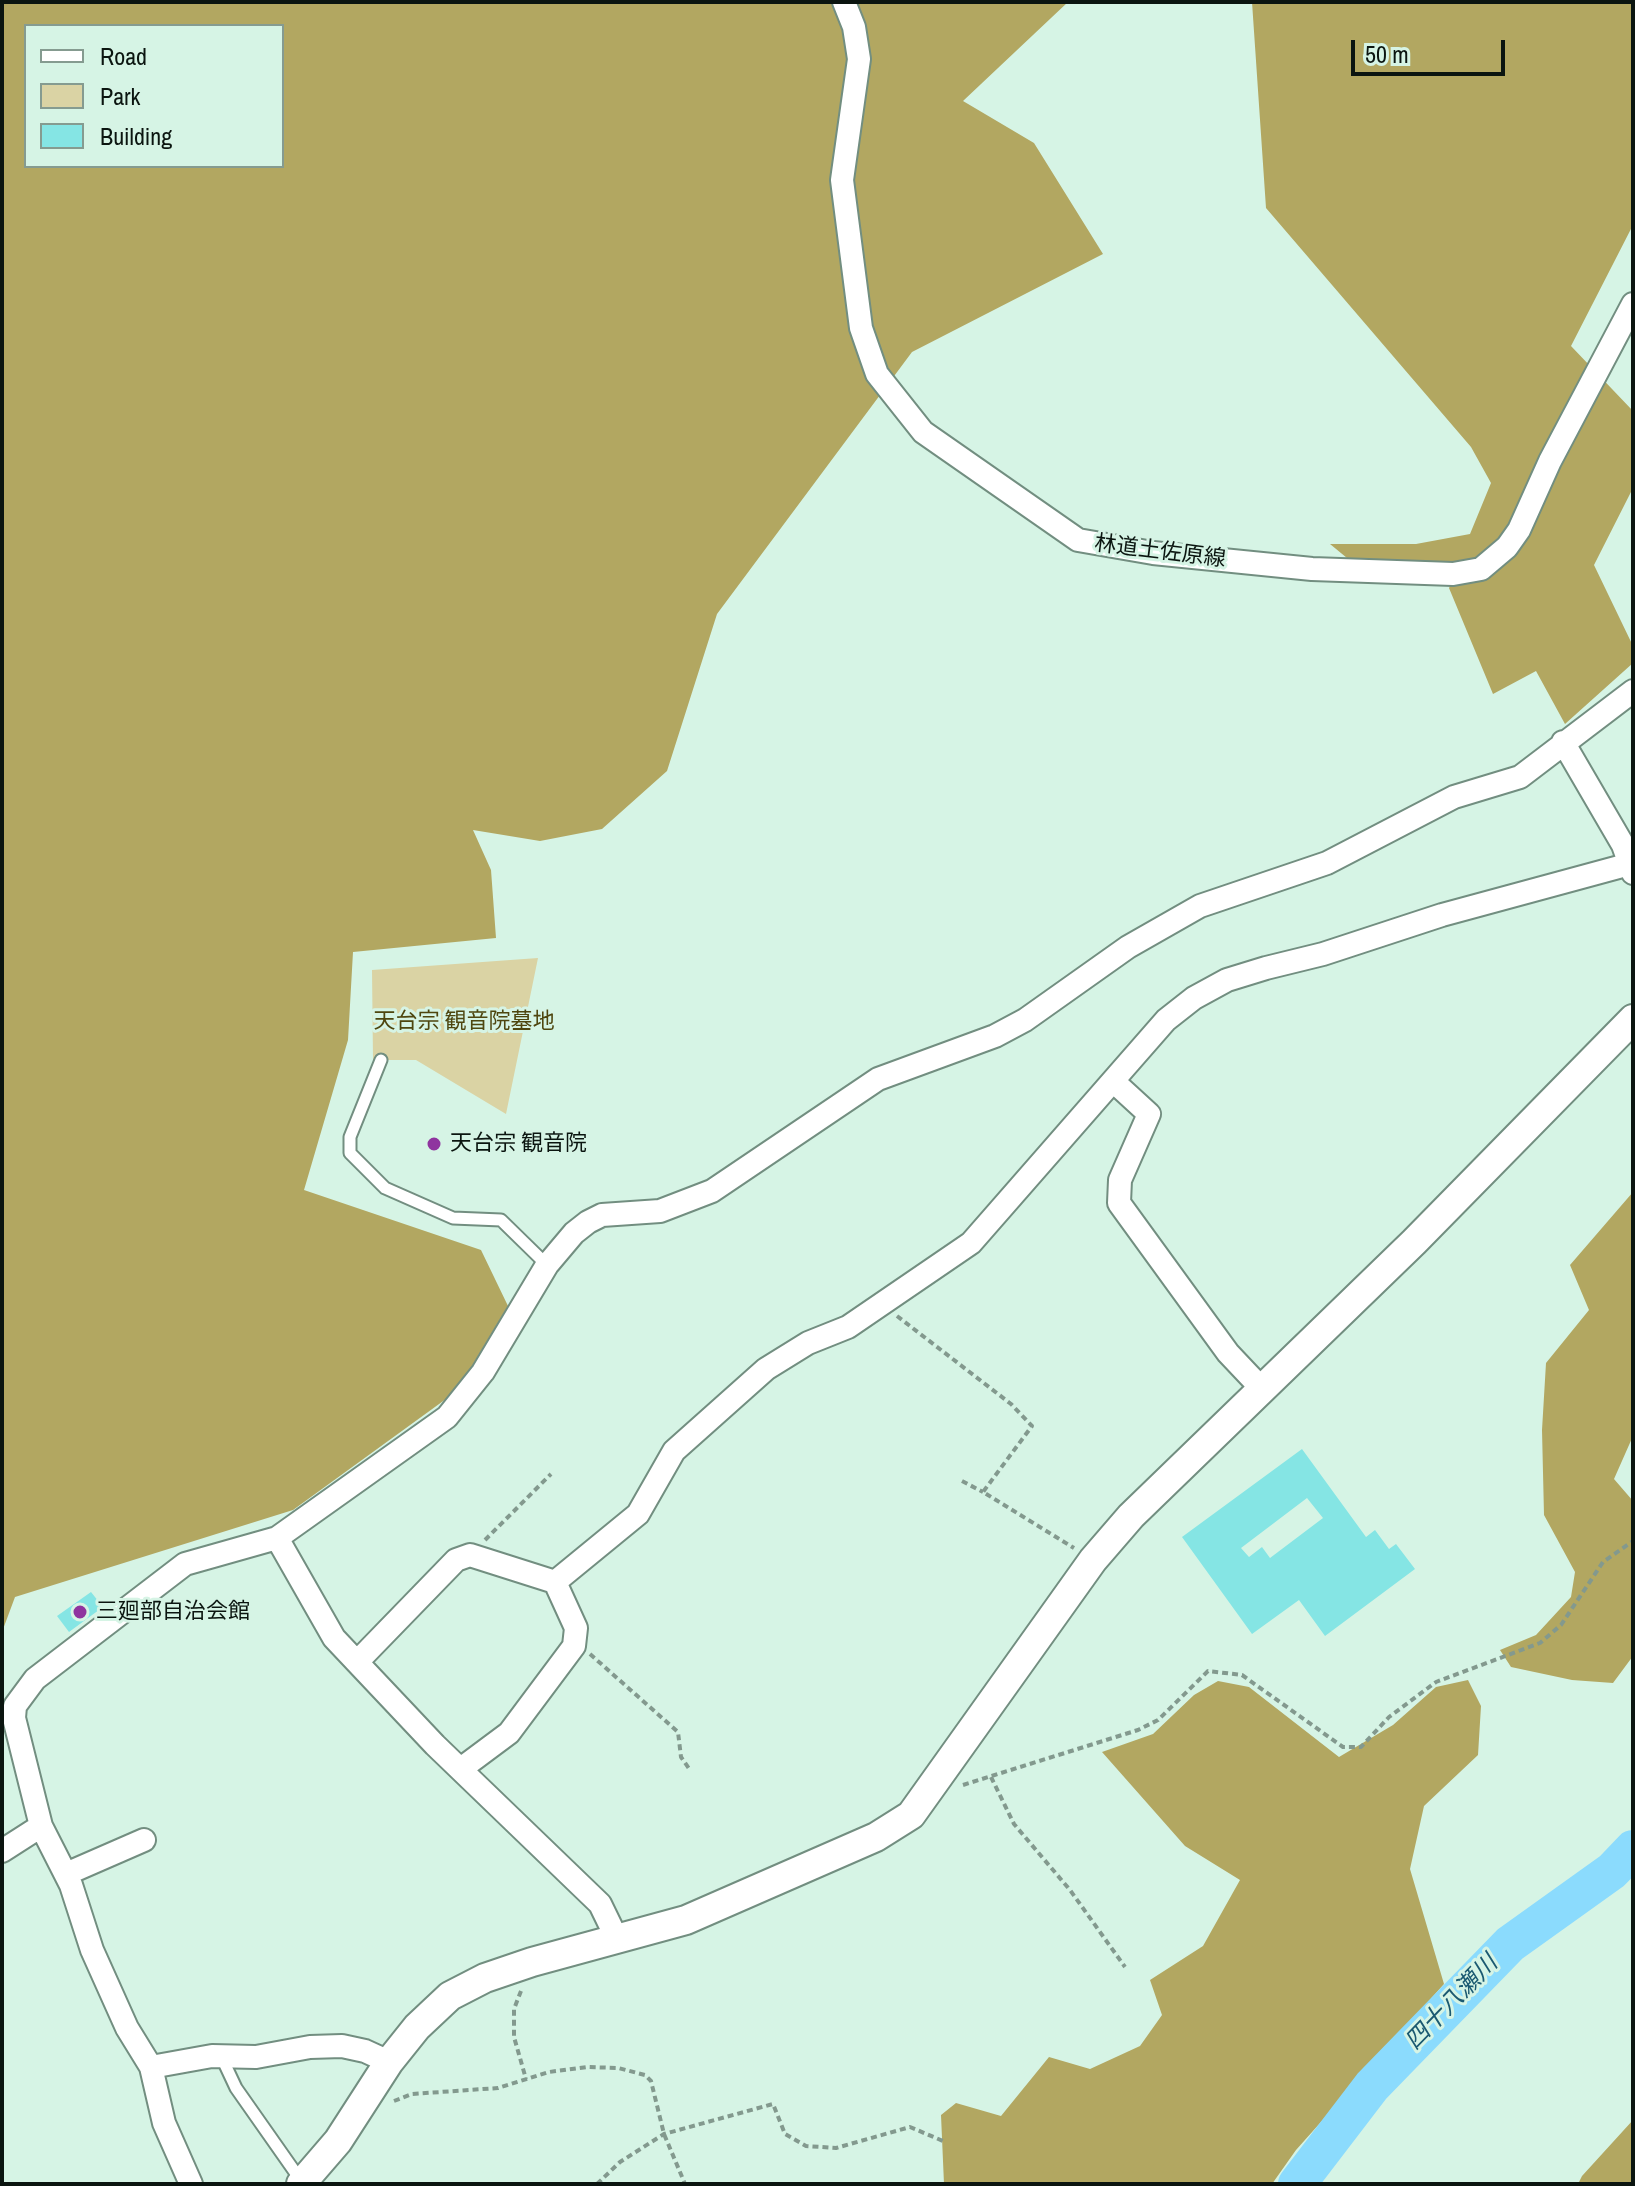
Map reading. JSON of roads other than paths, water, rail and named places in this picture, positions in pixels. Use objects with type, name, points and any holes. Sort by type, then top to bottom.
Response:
[{"type":"street","name":"林道土佐原線","points":[[844,2],[854,27],[859,59],[842,180],[861,328],[877,374],[923,432],[1078,540],[1153,553],[1312,569],[1453,574],[1481,569],[1507,547],[1519,530],[1550,461],[1633,304]]},
{"type":"street","points":[[191,2184],[164,2123],[151,2067],[127,2028],[66,1874],[41,1826],[16,1729],[15,1706],[25,1690],[185,1564],[277,1538],[447,1417],[483,1372],[547,1265],[574,1233],[588,1222],[602,1215],[660,1211],[712,1191],[878,1079],[1005,1031],[1128,947],[1200,906],[1327,863],[1454,797],[1520,777],[1633,691]]},
{"type":"street","points":[[555,1582],[638,1514],[674,1451],[766,1369],[883,1305],[971,1243],[1166,1020],[1227,980],[1442,915],[1632,868],[1623,845],[1563,742]]},
{"type":"street","points":[[302,2183],[338,2141],[389,2062],[417,2027],[450,1996],[485,1978],[532,1962],[686,1920],[876,1837],[911,1815],[927,1798],[1093,1560],[1131,1516],[1633,1019]]},
{"type":"street","points":[[1113,1081],[1149,1114],[1120,1180],[1119,1203],[1182,1294],[1228,1353],[1262,1389]]},
{"type":"street","points":[[277,1538],[334,1638],[435,1745],[600,1904],[617,1939]]},
{"type":"street","points":[[358,1661],[437,1576],[456,1560],[470,1555],[555,1582],[576,1628],[574,1646],[509,1733],[462,1768]]},
{"type":"street","points":[[2,1851],[41,1826]]},
{"type":"street","points":[[66,1874],[144,1840]]},
{"type":"street","points":[[151,2067],[221,2056],[256,2057],[310,2047],[342,2046],[365,2051],[389,2062]]},
{"type":"lane","points":[[381,1060],[350,1137],[350,1153],[385,1188],[453,1218],[501,1220],[547,1265]]},
{"type":"lane","points":[[221,2056],[236,2088],[302,2183]]},
{"type":"waterway","name":"四十八瀬川","points":[[1297,2184],[1372,2086],[1510,1944],[1612,1871],[1633,1849]]},
{"type":"place","name":"天台宗 観音院","points":[[434,1144]]},
{"type":"place","name":"三廻部自治会館","points":[[80,1612]]},
{"type":"park label","name":"天台宗 観音院墓地","points":[[464,1022]]}]
